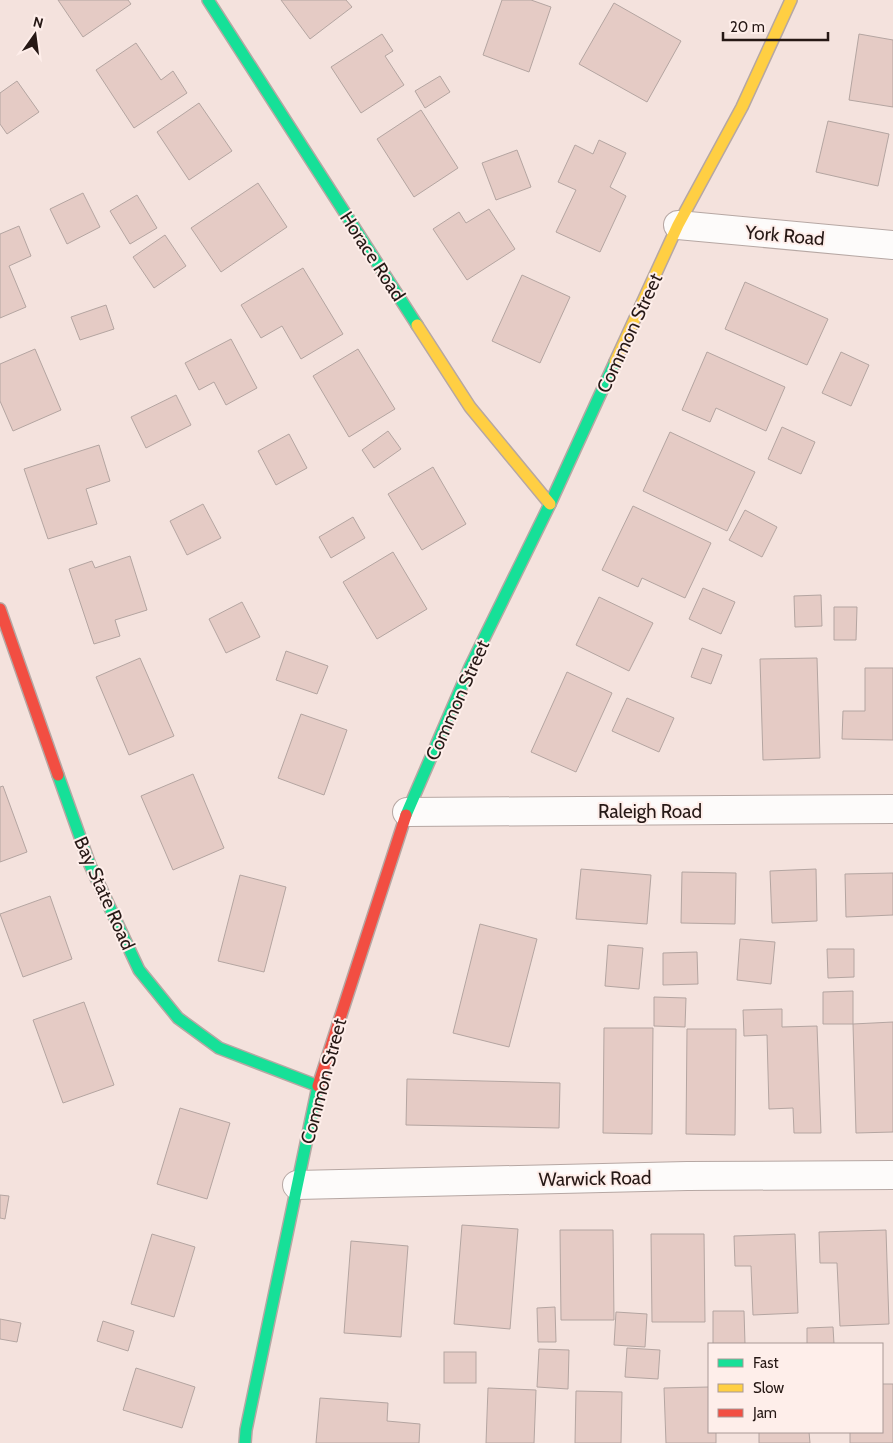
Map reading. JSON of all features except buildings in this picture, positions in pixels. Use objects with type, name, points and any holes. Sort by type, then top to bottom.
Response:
[{"type":"main road","name":"Horace Road","points":[[208,0],[470,407],[550,504]]},
{"type":"main road","name":"Common Street","points":[[245,1443],[246,1430],[318,1086],[407,812],[470,668],[550,504],[678,225],[742,107],[791,0]]},
{"type":"main road","name":"Bay State Road","points":[[0,609],[90,864],[139,970],[178,1018],[218,1048],[318,1086]]},
{"type":"street","name":"York Road","points":[[678,225],[893,245]]},
{"type":"street","name":"Raleigh Road","points":[[407,812],[893,809]]},
{"type":"street","name":"Warwick Road","points":[[297,1185],[688,1176],[893,1175]]},
{"type":"traffic: fast","points":[[208,0],[417,325]]},
{"type":"traffic: fast","points":[[406,815],[470,667],[550,504],[615,362]]},
{"type":"traffic: fast","points":[[58,775],[90,865],[139,970],[178,1018],[219,1048],[318,1086]]},
{"type":"traffic: fast","points":[[245,1443],[246,1430],[318,1086]]},
{"type":"traffic: slow","points":[[615,362],[678,225],[742,107],[791,0]]},
{"type":"traffic: slow","points":[[417,325],[470,407],[550,504]]},
{"type":"traffic: jam","points":[[0,609],[58,775]]},
{"type":"traffic: jam","points":[[318,1086],[406,815]]}]
